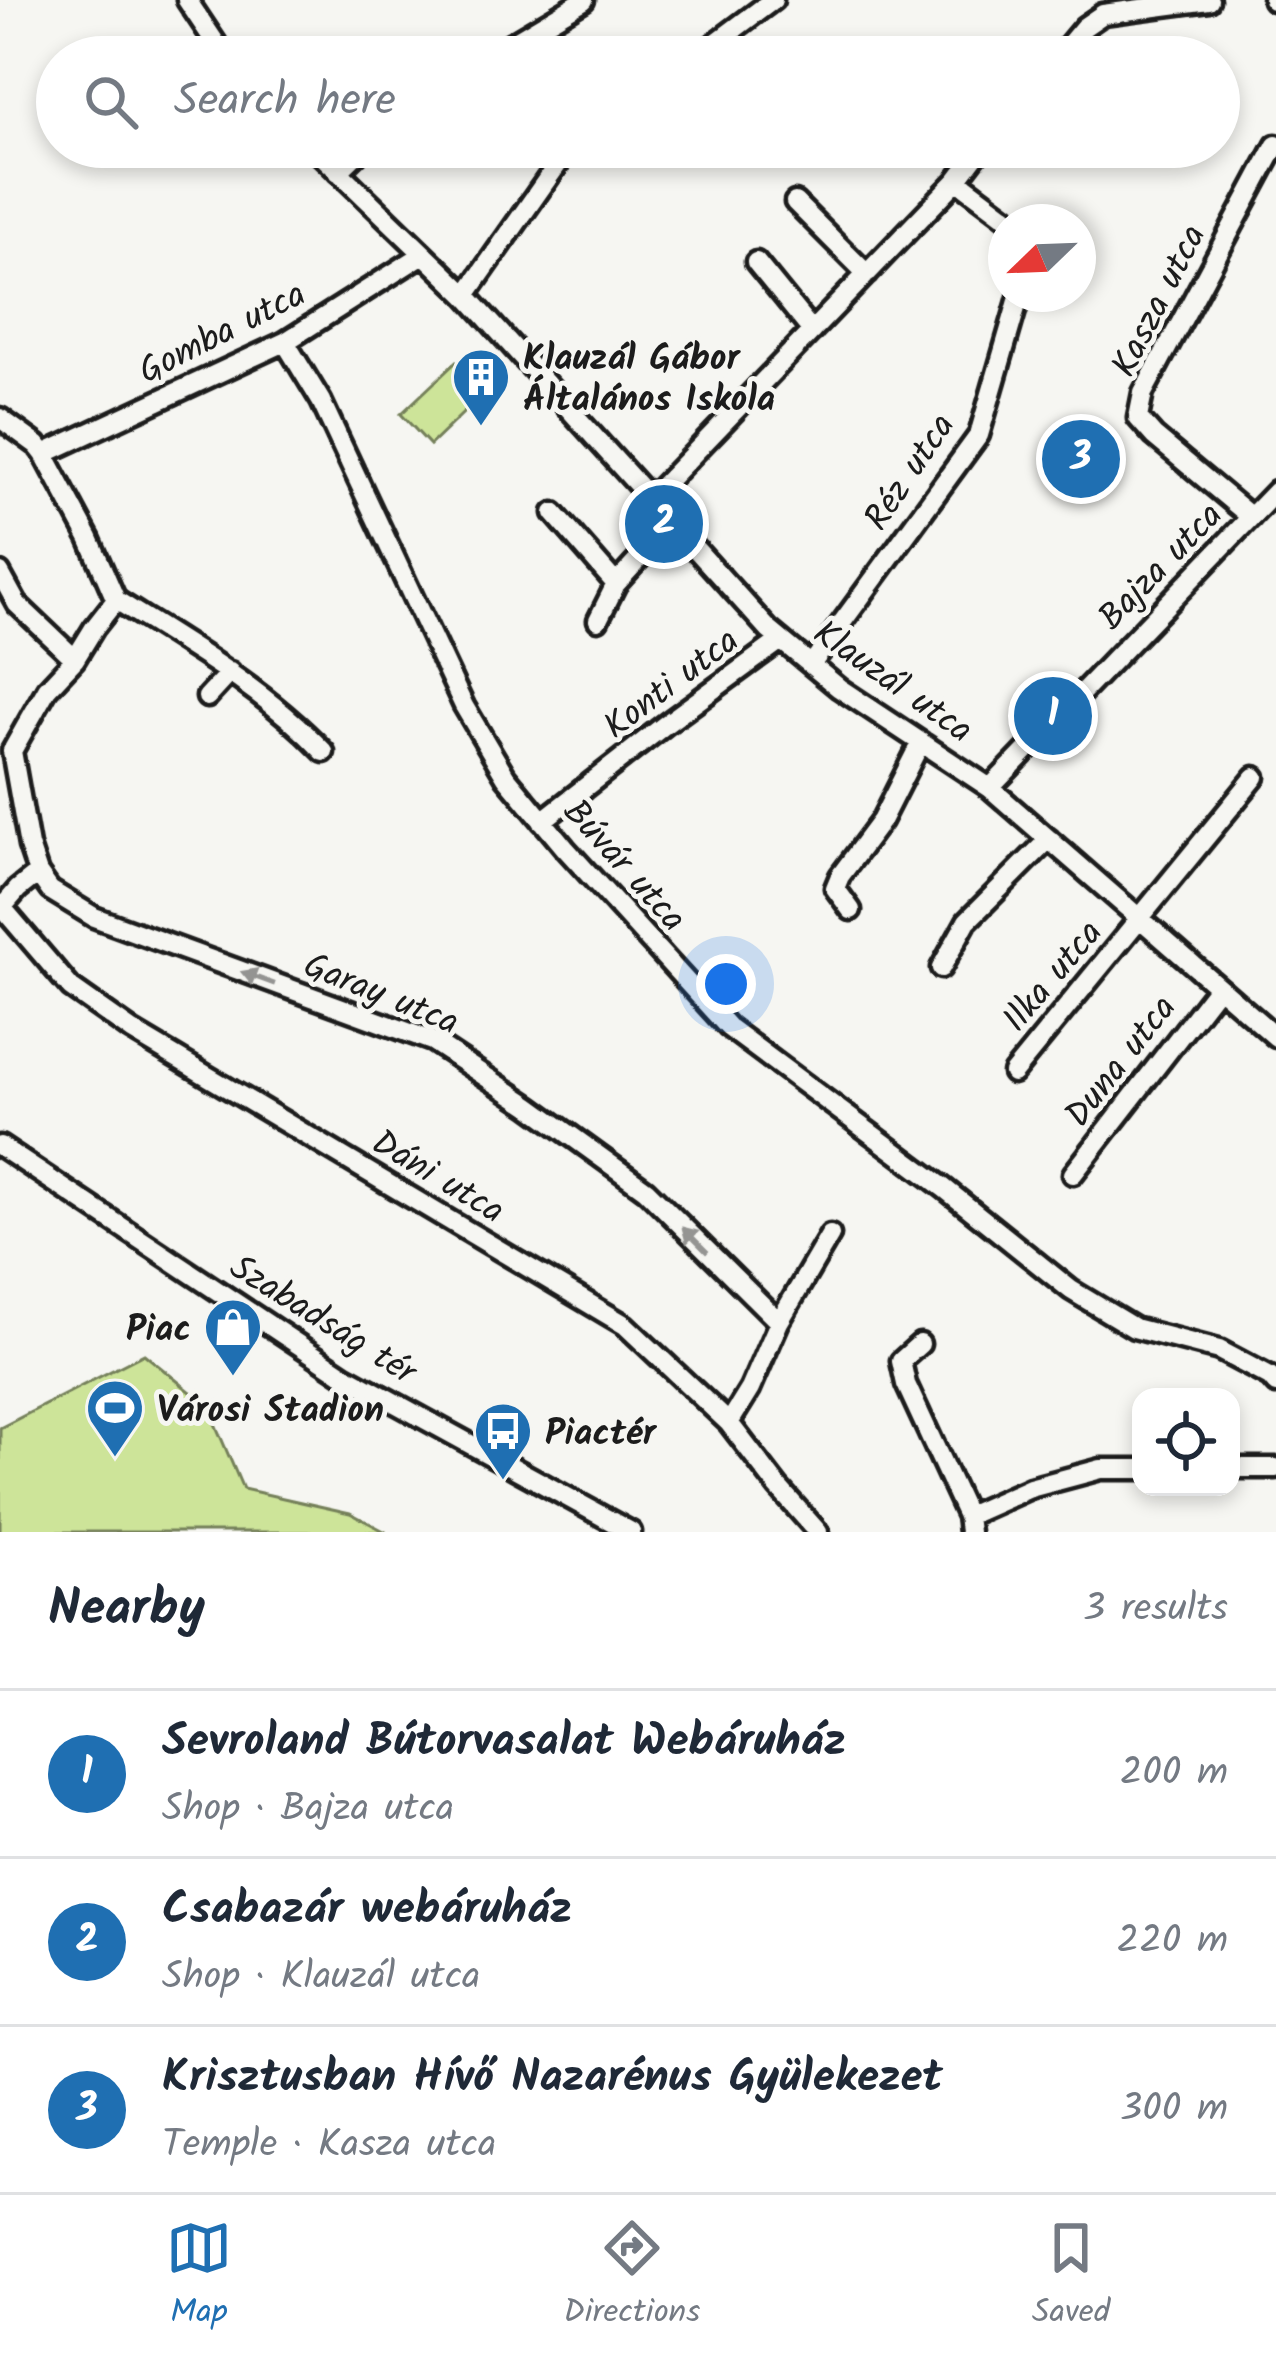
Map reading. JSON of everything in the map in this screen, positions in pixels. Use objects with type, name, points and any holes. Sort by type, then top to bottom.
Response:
[{"type":"street","points":[[187,0],[211,36]]},
{"type":"street","points":[[523,36],[584,0]]},
{"type":"street","points":[[725,36],[773,0]]},
{"type":"street","points":[[1076,36],[1103,14],[1209,0]]},
{"type":"street","name":"Kasza utca","points":[[1251,517],[1138,418],[1150,378],[1276,145]]},
{"type":"street","name":"Klauzál utca","points":[[334,168],[466,295],[781,640],[839,688],[990,788],[1276,1037]]},
{"type":"street","points":[[338,172],[342,168]]},
{"type":"street","points":[[466,295],[555,168]]},
{"type":"street","points":[[650,499],[966,168]]},
{"type":"street","points":[[957,180],[989,204]]},
{"type":"street","points":[[795,202],[867,274]]},
{"type":"street","name":"Gomba utca","points":[[44,454],[285,342],[422,255]]},
{"type":"street","points":[[756,262],[812,331]]},
{"type":"street","name":"Réz utca","points":[[811,664],[979,434],[1015,312]]},
{"type":"street","name":"Búvár utca","points":[[285,342],[321,401],[464,706],[506,777],[728,1027],[944,1188],[1071,1291],[1134,1328],[1219,1350],[1276,1384]]},
{"type":"street","points":[[0,418],[44,454],[116,600],[230,672],[324,752]]},
{"type":"street","name":"Bajza utca","points":[[990,788],[1276,491]]},
{"type":"street","points":[[554,513],[616,584]]},
{"type":"street","points":[[598,620],[616,584],[649,548],[677,528]]},
{"type":"street","points":[[0,573],[17,604],[75,658]]},
{"type":"street","points":[[1,907],[38,873],[12,751],[47,689],[116,600]]},
{"type":"street","name":"Konti utca","points":[[542,821],[781,640]]},
{"type":"street","points":[[207,697],[230,672]]},
{"type":"street","points":[[850,910],[835,888],[881,821],[921,742]]},
{"type":"street","points":[[1140,919],[1255,777]]},
{"type":"street","points":[[941,968],[968,921],[1049,839]]},
{"type":"street","name":"Garay utca","points":[[38,873],[50,890],[94,917],[432,1041],[646,1190],[779,1322]]},
{"type":"street","name":"Dáni utca","points":[[1,907],[71,988],[133,1031],[625,1325],[729,1423],[818,1532]]},
{"type":"street","name":"Ilka utca","points":[[1013,1073],[1140,919]]},
{"type":"street","name":"Duna utca","points":[[1073,1174],[1218,987]]},
{"type":"street","name":"Szabadság tér","points":[[9,1152],[344,1375],[601,1525],[631,1532]]},
{"type":"street","points":[[729,1423],[750,1389],[779,1322],[830,1235]]},
{"type":"street","points":[[920,1344],[901,1360],[906,1384],[968,1524],[1030,1488],[1101,1469],[1132,1469]]},
{"type":"street","points":[[1240,1468],[1276,1468]]},
{"type":"green space","points":[[456,362],[485,392],[430,445],[401,414]]},
{"type":"green space","name":"Városi Stadion","points":[[144,1354],[207,1405],[243,1489],[350,1513],[386,1532],[0,1532],[0,1428]]},
{"type":"place","name":"Klauzál Gábor Általános Iskola","points":[[481,428]]},
{"type":"place","name":"Krisztusban Hívő Nazarénus Gyülekezet","points":[[1081,459]]},
{"type":"place","name":"Csabazár webáruház","points":[[664,524]]},
{"type":"place","name":"Sevroland Bútorvasalat Webáruház","points":[[1053,716]]},
{"type":"place","name":"Piac","points":[[233,1378]]},
{"type":"place","name":"Városi Stadion","points":[[115,1459]]},
{"type":"place","name":"Piactér","points":[[503,1482]]}]
